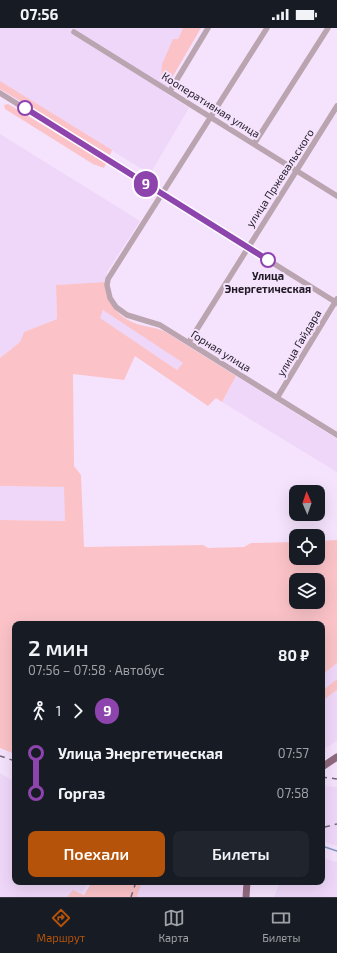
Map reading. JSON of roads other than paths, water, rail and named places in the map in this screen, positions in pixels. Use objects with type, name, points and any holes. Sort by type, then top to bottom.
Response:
[{"type":"main road","points":[[325,765],[337,757]]},
{"type":"main road","points":[[246,897],[247,885]]},
{"type":"street","points":[[170,92],[208,28]]},
{"type":"street","points":[[162,193],[267,28]]},
{"type":"street","points":[[254,144],[328,28]]},
{"type":"street","name":"Кооперативная улица","points":[[74,32],[337,196]]},
{"type":"street","points":[[0,93],[336,301]]},
{"type":"street","name":"улица Пржевальского","points":[[189,342],[247,247],[337,106]]},
{"type":"street","name":"Горная улица","points":[[162,193],[108,279],[107,285],[110,298],[116,307],[127,315],[160,325],[337,435]]},
{"type":"street","name":"улица Гайдара","points":[[277,398],[336,301]]},
{"type":"waterway","points":[[325,847],[337,851]]},
{"type":"railway","points":[[0,756],[12,760]]},
{"type":"railway","points":[[325,777],[337,779]]},
{"type":"railway","points":[[325,827],[337,824]]},
{"type":"railway","points":[[131,897],[135,885]]},
{"type":"place","name":"Улица Энергетическая","points":[[268,260]]}]
